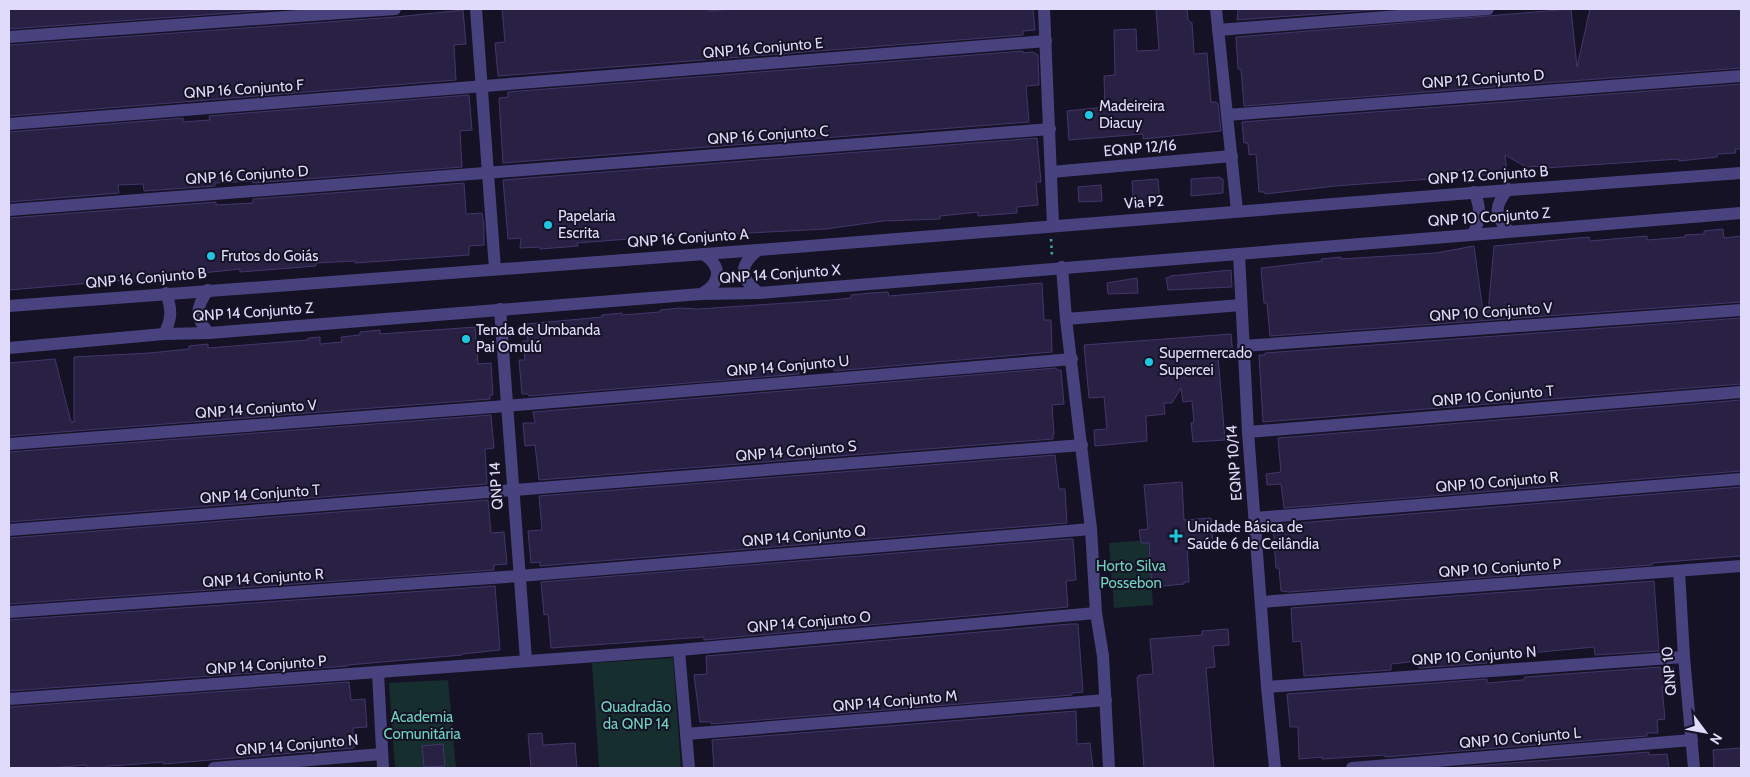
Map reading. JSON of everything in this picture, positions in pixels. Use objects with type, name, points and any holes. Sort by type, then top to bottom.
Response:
[{"type":"street","points":[[9,37],[395,9]]},
{"type":"street","points":[[476,9],[495,269]]},
{"type":"street","points":[[1044,9],[1053,225]]},
{"type":"street","points":[[1216,9],[1237,211]]},
{"type":"street","points":[[1218,30],[1488,9]]},
{"type":"street","name":"QNP 16 Conjunto E","points":[[482,87],[1046,41]]},
{"type":"street","name":"QNP 12 Conjunto D","points":[[1227,115],[1741,76]]},
{"type":"street","name":"QNP 16 Conjunto F","points":[[9,124],[482,87]]},
{"type":"street","name":"QNP 16 Conjunto C","points":[[488,173],[1050,129]]},
{"type":"street","name":"EQNP 12/16","points":[[1051,172],[1232,156]]},
{"type":"street","name":"QNP 16 Conjunto D","points":[[9,210],[488,173]]},
{"type":"street","name":"QNP 12 Conjunto B","points":[[1237,211],[1508,189],[1741,173]]},
{"type":"street","points":[[1508,189],[1500,199],[1497,211],[1500,223],[1510,231]]},
{"type":"street","points":[[1473,234],[1477,226],[1480,208],[1474,192]]},
{"type":"street","name":"Via P2","points":[[1053,225],[1237,211]]},
{"type":"street","name":"QNP 10 Conjunto Z","points":[[1239,254],[1741,213]]},
{"type":"street","name":"QNP 16 Conjunto A","points":[[495,269],[758,250],[1053,225]]},
{"type":"street","points":[[758,250],[747,258],[743,272],[748,285],[759,293]]},
{"type":"street","points":[[701,294],[714,285],[717,270],[712,260],[703,254]]},
{"type":"street","points":[[1109,768],[1103,656],[1096,613],[1091,529],[1072,359],[1057,268],[1239,254]]},
{"type":"street","name":"EQNP 10/14","points":[[1239,254],[1248,432],[1275,768]]},
{"type":"street","name":"QNP 14 Conjunto X","points":[[500,309],[701,294],[759,293],[1057,268]]},
{"type":"street","name":"QNP 16 Conjunto B","points":[[9,306],[495,269]]},
{"type":"street","points":[[208,290],[200,301],[198,313],[201,324],[209,333]]},
{"type":"street","points":[[164,334],[172,315],[166,293]]},
{"type":"street","points":[[1066,319],[1241,305]]},
{"type":"street","name":"QNP 14 Conjunto Z","points":[[9,348],[164,334],[209,333],[500,309]]},
{"type":"street","name":"QNP 14","points":[[500,309],[526,660]]},
{"type":"street","name":"QNP 10 Conjunto V","points":[[1243,346],[1741,310]]},
{"type":"street","name":"QNP 14 Conjunto U","points":[[506,406],[1072,359]]},
{"type":"street","name":"QNP 10 Conjunto T","points":[[1248,432],[1741,392]]},
{"type":"street","name":"QNP 14 Conjunto V","points":[[9,444],[506,406]]},
{"type":"street","name":"QNP 14 Conjunto S","points":[[513,490],[1082,445]]},
{"type":"street","name":"QNP 10 Conjunto R","points":[[1255,518],[1741,479]]},
{"type":"street","name":"QNP 14 Conjunto T","points":[[9,530],[513,490]]},
{"type":"street","name":"QNP 14 Conjunto Q","points":[[519,576],[1091,529]]},
{"type":"street","name":"QNP 10 Conjunto P","points":[[1261,602],[1741,566]]},
{"type":"street","name":"QNP 10","points":[[1679,571],[1684,657],[1694,768]]},
{"type":"street","name":"QNP 14 Conjunto R","points":[[9,612],[519,576]]},
{"type":"street","name":"QNP 14 Conjunto O","points":[[526,660],[679,650],[1096,613]]},
{"type":"street","points":[[679,650],[689,768]]},
{"type":"street","name":"QNP 10 Conjunto N","points":[[1267,687],[1684,657]]},
{"type":"street","name":"QNP 14 Conjunto P","points":[[9,699],[378,673],[526,660]]},
{"type":"street","points":[[378,673],[383,768]]},
{"type":"street","name":"QNP 14 Conjunto M","points":[[686,734],[1106,700]]},
{"type":"street","name":"QNP 10 Conjunto L","points":[[1352,768],[1692,740]]},
{"type":"street","name":"QNP 14 Conjunto N","points":[[214,768],[382,754]]},
{"type":"path","points":[[1053,225],[1051,237],[1057,268]]},
{"type":"green space","name":"Horto Silva Possebon","points":[[1148,540],[1153,605],[1114,608],[1109,543]]},
{"type":"green space","name":"Quadradão da QNP 14","points":[[673,658],[681,768],[599,768],[592,663]]},
{"type":"green space","name":"Academia Comunitária","points":[[448,680],[456,768],[395,768],[389,683]]},
{"type":"building","points":[[9,9],[286,9],[9,29]]},
{"type":"building","points":[[502,9],[708,9],[708,11],[732,9],[1033,9],[1035,30],[1023,31],[1023,35],[498,76],[495,43],[505,42]]},
{"type":"building","points":[[1156,9],[1187,9],[1188,20],[1192,23],[1194,54],[1207,53],[1211,102],[1218,104],[1221,131],[1143,139],[1143,134],[1069,140],[1067,111],[1105,107],[1104,76],[1115,75],[1114,30],[1136,29],[1137,51],[1159,50]]},
{"type":"building","points":[[1238,9],[1386,9],[1237,20]]},
{"type":"building","points":[[1571,9],[1577,67],[1590,9],[1741,9],[1741,68],[1244,106],[1241,69],[1238,69],[1236,37]]},
{"type":"building","points":[[463,10],[466,44],[454,45],[456,80],[9,116],[9,45],[396,17]]},
{"type":"building","points":[[1023,51],[1023,53],[1033,52],[1038,55],[1039,85],[1026,86],[1029,122],[503,163],[499,98],[508,97],[508,92]]},
{"type":"building","points":[[1741,84],[1741,149],[1735,149],[1736,153],[1717,154],[1717,157],[1679,161],[1679,159],[1545,168],[1545,166],[1526,167],[1505,155],[1507,172],[1469,177],[1469,169],[1439,172],[1440,178],[1335,186],[1265,194],[1265,192],[1259,192],[1256,154],[1249,155],[1248,143],[1244,143],[1242,122]]},
{"type":"building","points":[[469,95],[472,130],[460,131],[462,167],[253,183],[253,181],[215,183],[215,186],[144,191],[143,184],[118,185],[119,193],[9,202],[9,132],[183,118],[183,122],[210,120],[209,116]]},
{"type":"building","points":[[1037,138],[1041,182],[1036,182],[1038,205],[1017,207],[1017,213],[978,216],[978,212],[940,216],[940,219],[883,221],[826,229],[730,234],[730,231],[577,243],[578,246],[540,249],[540,247],[520,248],[521,238],[508,239],[503,180]]},
{"type":"building","points":[[1220,177],[1223,179],[1223,193],[1191,196],[1191,179]]},
{"type":"building","points":[[1158,179],[1160,202],[1137,203],[1136,197],[1133,197],[1132,181]]},
{"type":"building","points":[[464,183],[466,214],[482,213],[484,226],[484,245],[469,246],[469,255],[355,263],[355,261],[316,263],[316,266],[240,272],[240,269],[202,273],[202,275],[145,279],[145,281],[126,282],[126,280],[9,290],[9,218],[216,202],[216,205],[253,203],[253,199]]},
{"type":"building","points":[[1101,185],[1102,201],[1079,202],[1078,187]]},
{"type":"building","points":[[1723,229],[1724,238],[1741,236],[1741,302],[1270,336],[1267,303],[1264,303],[1261,268],[1341,257],[1341,259],[1436,253],[1474,246],[1483,312],[1488,312],[1494,246],[1589,237],[1590,241],[1647,236],[1647,240],[1685,237],[1685,235],[1704,234],[1704,231]]},
{"type":"building","points":[[1231,270],[1232,287],[1168,290],[1166,278],[1170,276]]},
{"type":"building","points":[[1137,278],[1138,293],[1108,294],[1107,283]]},
{"type":"building","points":[[1042,283],[1044,320],[1051,320],[1052,352],[834,371],[833,366],[799,369],[799,374],[529,396],[528,394],[522,394],[519,360],[525,360],[523,341],[528,341],[526,324],[602,317],[602,315],[622,313],[622,315],[660,312],[660,310],[679,308],[698,309],[832,300],[870,293],[888,292],[889,296]]},
{"type":"building","points":[[1741,318],[1741,384],[1263,422],[1259,355],[1265,355],[1265,353]]},
{"type":"building","points":[[475,327],[478,364],[491,363],[493,395],[490,395],[490,399],[9,436],[9,363],[55,359],[71,422],[74,422],[74,357],[150,353],[189,349],[189,346],[208,344],[208,348],[308,340],[308,338],[320,337],[320,344],[342,342],[341,337],[360,335],[360,332],[380,330],[380,334]]},
{"type":"building","points":[[1231,334],[1233,355],[1218,356],[1225,440],[1193,442],[1191,423],[1194,422],[1192,401],[1183,402],[1181,388],[1172,403],[1164,403],[1165,414],[1146,416],[1147,441],[1095,446],[1094,430],[1107,429],[1104,397],[1089,398],[1084,345]]},
{"type":"building","points":[[1056,368],[1061,370],[1064,404],[1052,405],[1053,439],[539,480],[535,445],[525,446],[523,423],[535,423],[533,412]]},
{"type":"building","points":[[1741,400],[1741,471],[1284,508],[1281,484],[1267,485],[1266,474],[1281,472],[1278,438]]},
{"type":"building","points":[[491,415],[494,448],[485,449],[487,484],[9,522],[9,452]]},
{"type":"building","points":[[1055,455],[1059,489],[1065,489],[1067,523],[540,566],[540,562],[531,563],[528,531],[542,530],[539,496]]},
{"type":"building","name":"Unidade Básica de Saúde 6 de Ceilândia","points":[[1182,482],[1184,520],[1211,518],[1213,544],[1187,546],[1189,582],[1152,587],[1149,543],[1141,543],[1139,530],[1148,529],[1144,485]]},
{"type":"building","points":[[1741,487],[1741,556],[1653,563],[1652,565],[1289,592],[1281,591],[1279,568],[1276,568],[1273,525]]},
{"type":"building","points":[[488,500],[491,533],[504,532],[507,564],[494,565],[494,570],[9,604],[9,538]]},
{"type":"building","points":[[1073,539],[1076,580],[1066,581],[1068,607],[704,640],[704,637],[551,648],[548,614],[544,615],[541,582]]},
{"type":"building","points":[[1654,581],[1659,651],[1595,655],[1594,647],[1487,657],[1487,663],[1419,668],[1418,661],[1391,664],[1391,670],[1304,676],[1301,641],[1293,642],[1291,608]]},
{"type":"building","points":[[495,586],[500,650],[348,666],[9,691],[9,620]]},
{"type":"building","points":[[1078,624],[1083,692],[1072,693],[1072,695],[711,724],[711,722],[700,722],[694,675],[707,674],[706,656]]},
{"type":"building","points":[[1228,629],[1229,645],[1213,646],[1215,667],[1206,668],[1214,768],[1144,768],[1137,677],[1139,675],[1153,674],[1150,639],[1202,635],[1202,631]]},
{"type":"building","points":[[1660,667],[1661,670],[1674,668],[1676,685],[1662,687],[1665,719],[1657,720],[1658,733],[1647,733],[1647,736],[1385,757],[1385,755],[1299,759],[1298,727],[1290,727],[1287,694],[1487,679],[1487,683],[1523,680],[1525,677]]},
{"type":"building","points":[[349,682],[351,700],[365,699],[367,727],[353,728],[354,748],[163,764],[163,762],[106,766],[106,768],[87,768],[86,765],[50,768],[9,768],[9,707]]},
{"type":"building","points":[[1076,711],[1077,744],[1090,743],[1093,768],[714,768],[712,740]]},
{"type":"building","points":[[542,733],[543,745],[575,743],[577,768],[531,768],[528,734]]},
{"type":"building","points":[[443,744],[445,766],[424,767],[422,746]]},
{"type":"building","points":[[1741,748],[1741,768],[1714,768],[1713,750]]},
{"type":"building","points":[[1649,752],[1649,755],[1667,754],[1669,768],[1448,768]]},
{"type":"place","name":"Madeireira Diacuy","points":[[1089,115]]},
{"type":"place","name":"Papelaria Escrita","points":[[548,225]]},
{"type":"place","name":"Frutos do Goiás","points":[[211,256]]},
{"type":"place","name":"Tenda de Umbanda Pai Omulú","points":[[466,339]]},
{"type":"place","name":"Supermercado Supercei","points":[[1149,362]]},
{"type":"place","name":"Unidade Básica de Saúde 6 de Ceilândia","points":[[1176,536]]}]
